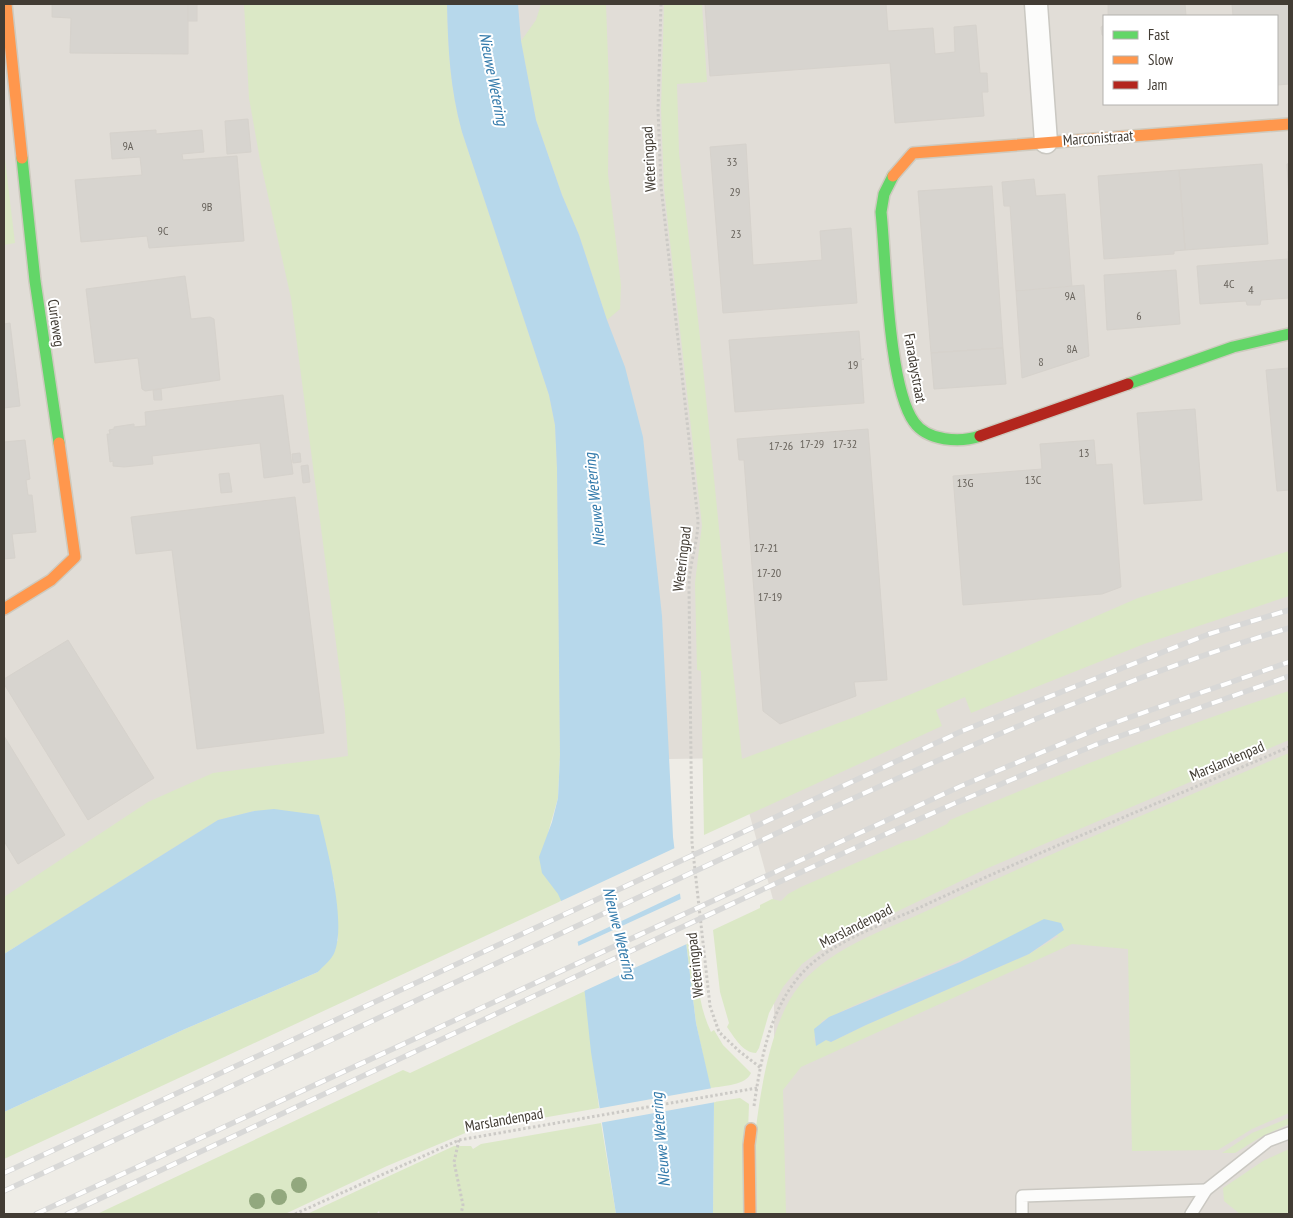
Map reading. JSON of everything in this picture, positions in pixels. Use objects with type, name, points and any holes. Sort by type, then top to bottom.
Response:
[{"type":"street","name":"Curieweg","points":[[4,609],[51,580],[75,558],[35,281],[6,4]]},
{"type":"street","name":"Marconistraat","points":[[1036,4],[1046,142],[1289,124]]},
{"type":"street","name":"Faradaystraat","points":[[1046,142],[913,153],[900,164],[884,192],[881,212],[897,373],[907,412],[914,423],[926,432],[946,439],[969,440],[1233,346],[1289,334]]},
{"type":"street","points":[[750,1214],[749,1145],[751,1129]]},
{"type":"lane","points":[[1192,1214],[1206,1190],[1268,1141],[1289,1133]]},
{"type":"lane","points":[[1022,1214],[1022,1196],[1206,1190]]},
{"type":"path","name":"Weteringpad","points":[[661,4],[658,109],[661,186],[698,520],[698,535],[690,563],[689,587],[694,860],[710,1006],[719,1032],[761,1068]]},
{"type":"path","name":"Marslandenpad","points":[[295,1214],[459,1140],[757,1088],[772,1024],[782,1000],[806,969],[823,955],[991,874],[1289,747]]},
{"type":"path","points":[[459,1140],[454,1162],[463,1205],[461,1214]]},
{"type":"shaded area","points":[[4,4],[1289,4],[1289,1214],[774,1214],[774,903],[734,758],[336,764],[4,953]]},
{"type":"green space","points":[[244,4],[447,4],[450,68],[462,132],[549,395],[555,425],[560,755],[558,798],[548,833],[561,901],[4,1159],[4,1112],[185,1029],[318,972],[338,940],[334,880],[254,811],[218,820],[4,954],[4,897],[148,802],[213,773],[348,756],[345,712],[291,298],[260,160],[249,98]]},
{"type":"green space","points":[[541,4],[606,4],[609,86],[608,174],[621,285],[620,309],[607,320],[579,235],[562,195],[536,120],[521,41],[536,20]]},
{"type":"green space","points":[[664,4],[702,4],[707,82],[677,84],[679,153],[699,328],[742,759],[860,715],[1009,654],[1138,598],[1289,551],[1289,596],[1144,644],[971,713],[965,697],[936,710],[942,726],[704,835],[701,671],[697,670],[695,583],[702,525],[664,188],[661,109]]},
{"type":"green space","points":[[4,151],[15,243],[4,245]]},
{"type":"green space","points":[[1289,691],[1289,740],[988,868],[829,944],[802,964],[783,987],[769,1013],[756,1053],[743,1047],[727,1027],[729,1023],[720,992],[713,930],[760,908],[760,905],[772,899],[781,901],[788,894],[801,887],[906,841],[914,840],[947,824],[950,820],[992,802],[1161,736]]},
{"type":"green space","points":[[1289,753],[1289,1113],[1252,1129],[1218,1150],[1132,1151],[1128,949],[1072,944],[801,1067],[783,1090],[786,1214],[757,1214],[755,1139],[768,1058],[779,1023],[794,993],[822,964],[857,942],[876,933],[1066,848]],"holes":[[[1026,929],[1059,936],[1029,954],[831,1042],[826,1040],[816,1045],[814,1039],[822,1021],[872,997],[1001,942]]]},
{"type":"green space","points":[[694,939],[700,998],[706,1021],[711,1032],[714,1030],[723,1045],[751,1073],[744,1080],[734,1084],[710,1088],[696,1023],[686,942]]},
{"type":"green space","points":[[585,991],[599,1108],[479,1129],[470,1128],[470,1131],[387,1166],[285,1214],[97,1214],[403,1070],[410,1073]]},
{"type":"green space","points":[[740,1098],[749,1104],[745,1214],[713,1214],[714,1102]]},
{"type":"green space","points":[[1289,1118],[1289,1124],[1259,1138],[1235,1153],[1222,1153],[1252,1133]]},
{"type":"green space","points":[[601,1123],[616,1214],[380,1214],[379,1211],[376,1214],[307,1214],[454,1146],[471,1146],[473,1149],[481,1144]]},
{"type":"green space","points":[[1289,1149],[1289,1214],[1240,1214],[1224,1201],[1223,1188],[1263,1161]]},
{"type":"water","points":[[447,4],[518,4],[521,41],[536,120],[625,367],[643,437],[662,616],[673,837],[696,1023],[714,1102],[713,1214],[616,1214],[591,1052],[581,957],[576,935],[558,894],[542,873],[539,857],[552,822],[558,798],[560,755],[555,425],[549,395],[462,132],[450,68]]},
{"type":"water","points":[[274,809],[319,815],[337,903],[338,938],[334,954],[330,960],[318,972],[185,1029],[4,1112],[4,954],[218,820],[254,811]]},
{"type":"water","points":[[1044,919],[1061,923],[1064,930],[1029,954],[831,1042],[826,1040],[816,1046],[814,1029],[829,1017],[960,962]]},
{"type":"pier","points":[[677,847],[683,892],[575,943],[559,902]]},
{"type":"pier","points":[[683,898],[689,943],[582,992],[581,972],[576,947]]},
{"type":"pier","points":[[713,1088],[716,1102],[599,1123],[596,1109]]},
{"type":"building","points":[[52,4],[188,4],[188,54],[70,53],[71,18],[52,17]]},
{"type":"building","points":[[188,4],[197,4],[197,21],[188,21]]},
{"type":"building","points":[[705,4],[886,4],[888,31],[933,28],[935,54],[955,52],[954,27],[976,25],[980,73],[987,73],[988,92],[982,92],[984,116],[895,123],[890,63],[710,76]]},
{"type":"building","points":[[1108,4],[1185,4],[1186,15],[1108,15]]},
{"type":"building","points":[[1232,4],[1289,4],[1289,84],[1278,85],[1278,15],[1233,15]]},
{"type":"building","points":[[248,119],[251,152],[227,154],[225,121]]},
{"type":"building","points":[[156,130],[156,134],[202,130],[204,152],[182,154],[183,160],[237,156],[244,241],[149,248],[147,236],[81,242],[75,180],[142,175],[140,157],[112,159],[110,133]]},
{"type":"building","points":[[746,144],[753,265],[822,260],[820,231],[851,228],[857,303],[723,313],[710,147]]},
{"type":"building","points":[[1289,163],[1289,198],[1287,164]]},
{"type":"building","points":[[1262,164],[1268,244],[1185,250],[1179,170]]},
{"type":"building","points":[[1179,170],[1185,250],[1174,251],[1174,254],[1104,259],[1098,176]]},
{"type":"building","points":[[1034,179],[1036,196],[1065,194],[1072,287],[1016,291],[1010,206],[1004,206],[1002,182]]},
{"type":"building","points":[[992,186],[1003,348],[931,353],[918,191]]},
{"type":"building","points":[[1288,251],[1289,298],[1261,300],[1260,305],[1247,305],[1246,301],[1200,304],[1197,266],[1288,259]]},
{"type":"building","points":[[1176,270],[1180,324],[1107,330],[1104,275]]},
{"type":"building","points":[[185,276],[191,319],[210,317],[214,319],[220,380],[145,391],[142,389],[138,358],[95,363],[86,289]]},
{"type":"building","points":[[1084,285],[1089,356],[1022,378],[1016,291]]},
{"type":"building","points":[[10,323],[20,406],[4,408],[4,324]]},
{"type":"building","points":[[859,331],[861,359],[864,359],[861,360],[864,403],[735,412],[729,340]]},
{"type":"building","points":[[1003,348],[1006,384],[934,389],[931,353]]},
{"type":"building","points":[[1289,368],[1289,490],[1277,491],[1266,370]]},
{"type":"building","points":[[161,389],[162,400],[154,400],[153,390]]},
{"type":"building","points":[[283,395],[293,474],[264,478],[260,443],[152,456],[153,464],[124,467],[113,466],[113,461],[110,462],[107,434],[110,434],[109,430],[114,429],[114,427],[134,424],[134,427],[146,426],[145,412]]},
{"type":"building","points":[[1195,409],[1202,500],[1144,504],[1137,413]]},
{"type":"building","points":[[868,429],[887,680],[854,682],[856,696],[780,724],[763,711],[744,460],[739,460],[737,439]]},
{"type":"building","points":[[25,440],[30,479],[26,480],[28,495],[32,495],[36,532],[12,534],[15,558],[4,559],[4,442]]},
{"type":"building","points":[[1094,440],[1096,465],[1112,464],[1121,587],[1102,594],[963,605],[953,476],[1042,469],[1040,444]]},
{"type":"building","points":[[300,453],[301,462],[293,463],[292,454]]},
{"type":"building","points":[[308,465],[310,482],[303,483],[301,466]]},
{"type":"building","points":[[229,473],[232,492],[221,493],[219,474]]},
{"type":"building","points":[[295,497],[324,733],[197,749],[172,550],[136,554],[131,517]]},
{"type":"building","points":[[68,640],[154,778],[88,820],[4,684],[4,679]]},
{"type":"building","points":[[4,736],[65,835],[18,864],[4,841]]},
{"type":"railway","points":[[4,1173],[962,731],[1209,634],[1289,610]]},
{"type":"railway","points":[[4,1191],[894,780],[1050,713],[1129,682],[1289,628]]},
{"type":"railway","points":[[36,1214],[961,786],[1102,727],[1289,662]]},
{"type":"railway","points":[[67,1214],[768,887],[953,804],[1095,745],[1289,676]]},
{"type":"traffic: fast","points":[[22,158],[35,281],[59,443]]},
{"type":"traffic: fast","points":[[893,176],[884,194],[881,212],[893,352],[905,405],[914,422],[935,437],[954,440],[980,436]]},
{"type":"traffic: fast","points":[[1128,384],[1233,347],[1289,334]]},
{"type":"traffic: slow","points":[[6,4],[22,158]]},
{"type":"traffic: slow","points":[[893,176],[913,153],[1289,124]]},
{"type":"traffic: slow","points":[[4,609],[51,580],[75,557],[59,443]]},
{"type":"traffic: slow","points":[[750,1214],[749,1145],[751,1129]]},
{"type":"traffic: jam","points":[[980,436],[1128,384]]},
{"type":"water label","name":"Nieuwe Wetering","points":[[494,79]]},
{"type":"water label","name":"Nieuwe Wetering","points":[[594,500]]},
{"type":"water label","name":"Nieuwe Wetering","points":[[620,933]]},
{"type":"water label","name":"NIeuwe Wetering","points":[[660,1140]]}]
